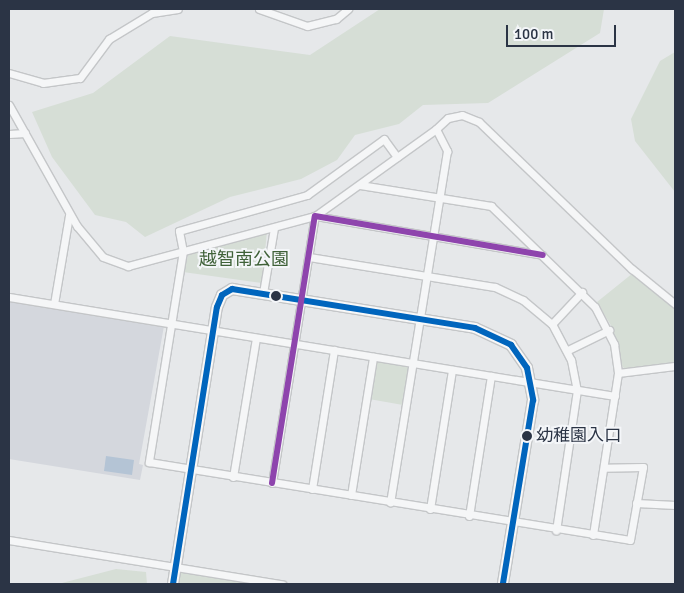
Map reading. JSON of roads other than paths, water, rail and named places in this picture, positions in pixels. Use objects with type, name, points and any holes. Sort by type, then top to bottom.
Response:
[{"type":"street","points":[[9,73],[43,83],[80,78],[109,38],[152,13],[178,9]]},
{"type":"street","points":[[259,9],[307,26],[336,19],[348,9]]},
{"type":"street","points":[[9,105],[69,215],[102,257],[119,265],[135,266],[183,251],[316,216],[436,129],[448,118],[462,115],[479,122],[632,270],[675,304]]},
{"type":"street","points":[[390,502],[447,152],[436,129]]},
{"type":"street","points":[[9,134],[25,133]]},
{"type":"street","points":[[397,157],[384,139],[307,196],[179,231],[183,251],[149,462],[469,516],[630,540],[643,468],[604,468]]},
{"type":"street","points":[[360,185],[491,206],[582,292],[609,330],[618,373],[593,535]]},
{"type":"street","points":[[54,304],[69,215]]},
{"type":"street","points":[[316,216],[543,255]]},
{"type":"street","points":[[272,483],[316,216]]},
{"type":"street","points":[[263,294],[274,228]]},
{"type":"street","points":[[310,257],[427,276],[508,292],[552,324],[568,350],[577,390],[556,530]]},
{"type":"street","points":[[173,584],[214,331],[222,295],[232,289],[420,319],[497,335],[521,356],[532,382],[503,584]]},
{"type":"street","points":[[552,324],[582,292]]},
{"type":"street","points":[[9,297],[615,396]]},
{"type":"street","points":[[568,350],[609,330]]},
{"type":"street","points":[[233,477],[256,338]]},
{"type":"street","points":[[312,489],[334,350]]},
{"type":"street","points":[[351,495],[373,357]]},
{"type":"street","points":[[618,373],[675,366]]},
{"type":"street","points":[[430,509],[452,370]]},
{"type":"street","points":[[469,516],[491,376]]},
{"type":"street","points":[[636,503],[675,505]]},
{"type":"street","points":[[9,540],[282,584]]},
{"type":"water","points":[[106,456],[134,460],[132,475],[104,471]]},
{"type":"place","name":"幼稚園入口","points":[[527,436]]},
{"type":"park label","name":"越智南公園","points":[[244,259]]}]
